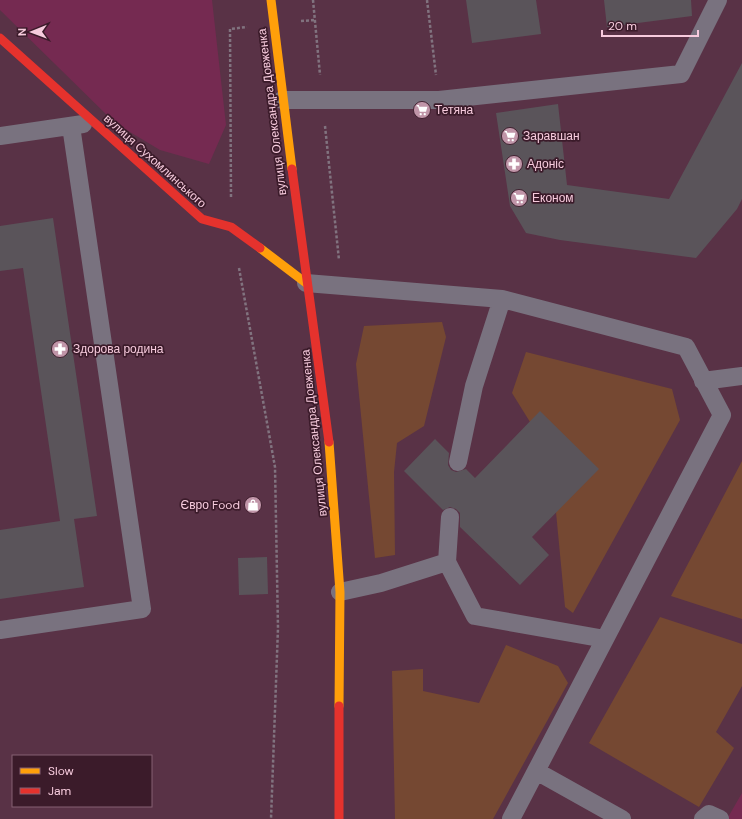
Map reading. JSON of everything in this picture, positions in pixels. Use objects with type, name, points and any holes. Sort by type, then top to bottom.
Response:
[{"type":"main road","name":"вулиця Олександра Довженка","points":[[271,0],[282,100],[306,283],[317,344],[328,428],[340,592],[339,819]]},
{"type":"main road","name":"вулиця Сухомлинського","points":[[0,38],[202,219],[231,227],[306,283]]},
{"type":"lane","points":[[282,100],[439,100],[680,74],[718,0]]},
{"type":"lane","points":[[0,136],[94,122]]},
{"type":"lane","points":[[0,630],[142,609],[71,126]]},
{"type":"lane","points":[[306,283],[502,299],[686,347],[722,415],[511,819]]},
{"type":"lane","points":[[458,462],[474,386],[502,299]]},
{"type":"lane","points":[[704,381],[742,376]]},
{"type":"lane","points":[[450,517],[447,562],[475,616],[605,639]]},
{"type":"lane","points":[[340,592],[381,583],[447,562]]},
{"type":"lane","points":[[536,771],[622,819]]},
{"type":"lane","points":[[702,819],[709,814],[720,819]]},
{"type":"path","points":[[313,0],[342,285]]},
{"type":"path","points":[[427,0],[439,100]]},
{"type":"path","points":[[271,819],[278,628],[275,467],[231,227],[230,29],[315,20]]},
{"type":"shaded area","points":[[0,0],[212,0],[226,125],[209,164],[160,150],[115,123],[0,10]]},
{"type":"shaded area","points":[[442,322],[446,337],[424,426],[397,443],[394,472],[395,555],[375,558],[356,364],[364,326]]},
{"type":"shaded area","points":[[526,352],[672,389],[680,420],[573,613],[565,607],[556,512],[530,422],[512,393]]},
{"type":"shaded area","points":[[742,461],[742,619],[671,596]]},
{"type":"shaded area","points":[[660,617],[742,644],[742,686],[716,732],[734,748],[699,807],[589,743]]},
{"type":"shaded area","points":[[506,645],[558,666],[568,683],[493,819],[395,819],[392,671],[423,669],[423,691],[479,703]]},
{"type":"shaded area","points":[[742,793],[742,819],[727,819]]},
{"type":"building","points":[[466,0],[536,0],[541,34],[472,43]]},
{"type":"building","points":[[604,0],[691,0],[692,16],[607,27]]},
{"type":"building","points":[[742,63],[742,199],[737,209],[696,258],[560,240],[526,233],[510,206],[496,113],[558,104],[567,185],[669,199]]},
{"type":"building","points":[[53,218],[97,516],[74,519],[84,587],[0,599],[0,530],[60,521],[23,268],[0,271],[0,226]]},
{"type":"building","points":[[540,411],[599,469],[532,537],[549,555],[520,585],[460,527],[460,513],[456,509],[450,507],[443,510],[404,471],[435,439],[449,453],[448,465],[451,470],[456,472],[466,469],[475,478]]},
{"type":"building","points":[[267,557],[268,594],[239,595],[238,558]]},
{"type":"traffic: slow","points":[[271,0],[292,169]]},
{"type":"traffic: slow","points":[[260,248],[306,283]]},
{"type":"traffic: slow","points":[[329,442],[340,592],[339,706]]},
{"type":"traffic: jam","points":[[0,38],[202,219],[231,227],[260,248]]},
{"type":"traffic: jam","points":[[292,169],[329,442]]},
{"type":"traffic: jam","points":[[339,706],[339,819]]},
{"type":"place","name":"Тетяна","points":[[422,110]]},
{"type":"place","name":"Заравшан","points":[[510,136]]},
{"type":"place","name":"Адоніс","points":[[514,164]]},
{"type":"place","name":"Економ","points":[[519,198]]},
{"type":"place","name":"Здорова родина","points":[[60,349]]},
{"type":"place","name":"Євро Food","points":[[253,505]]}]
